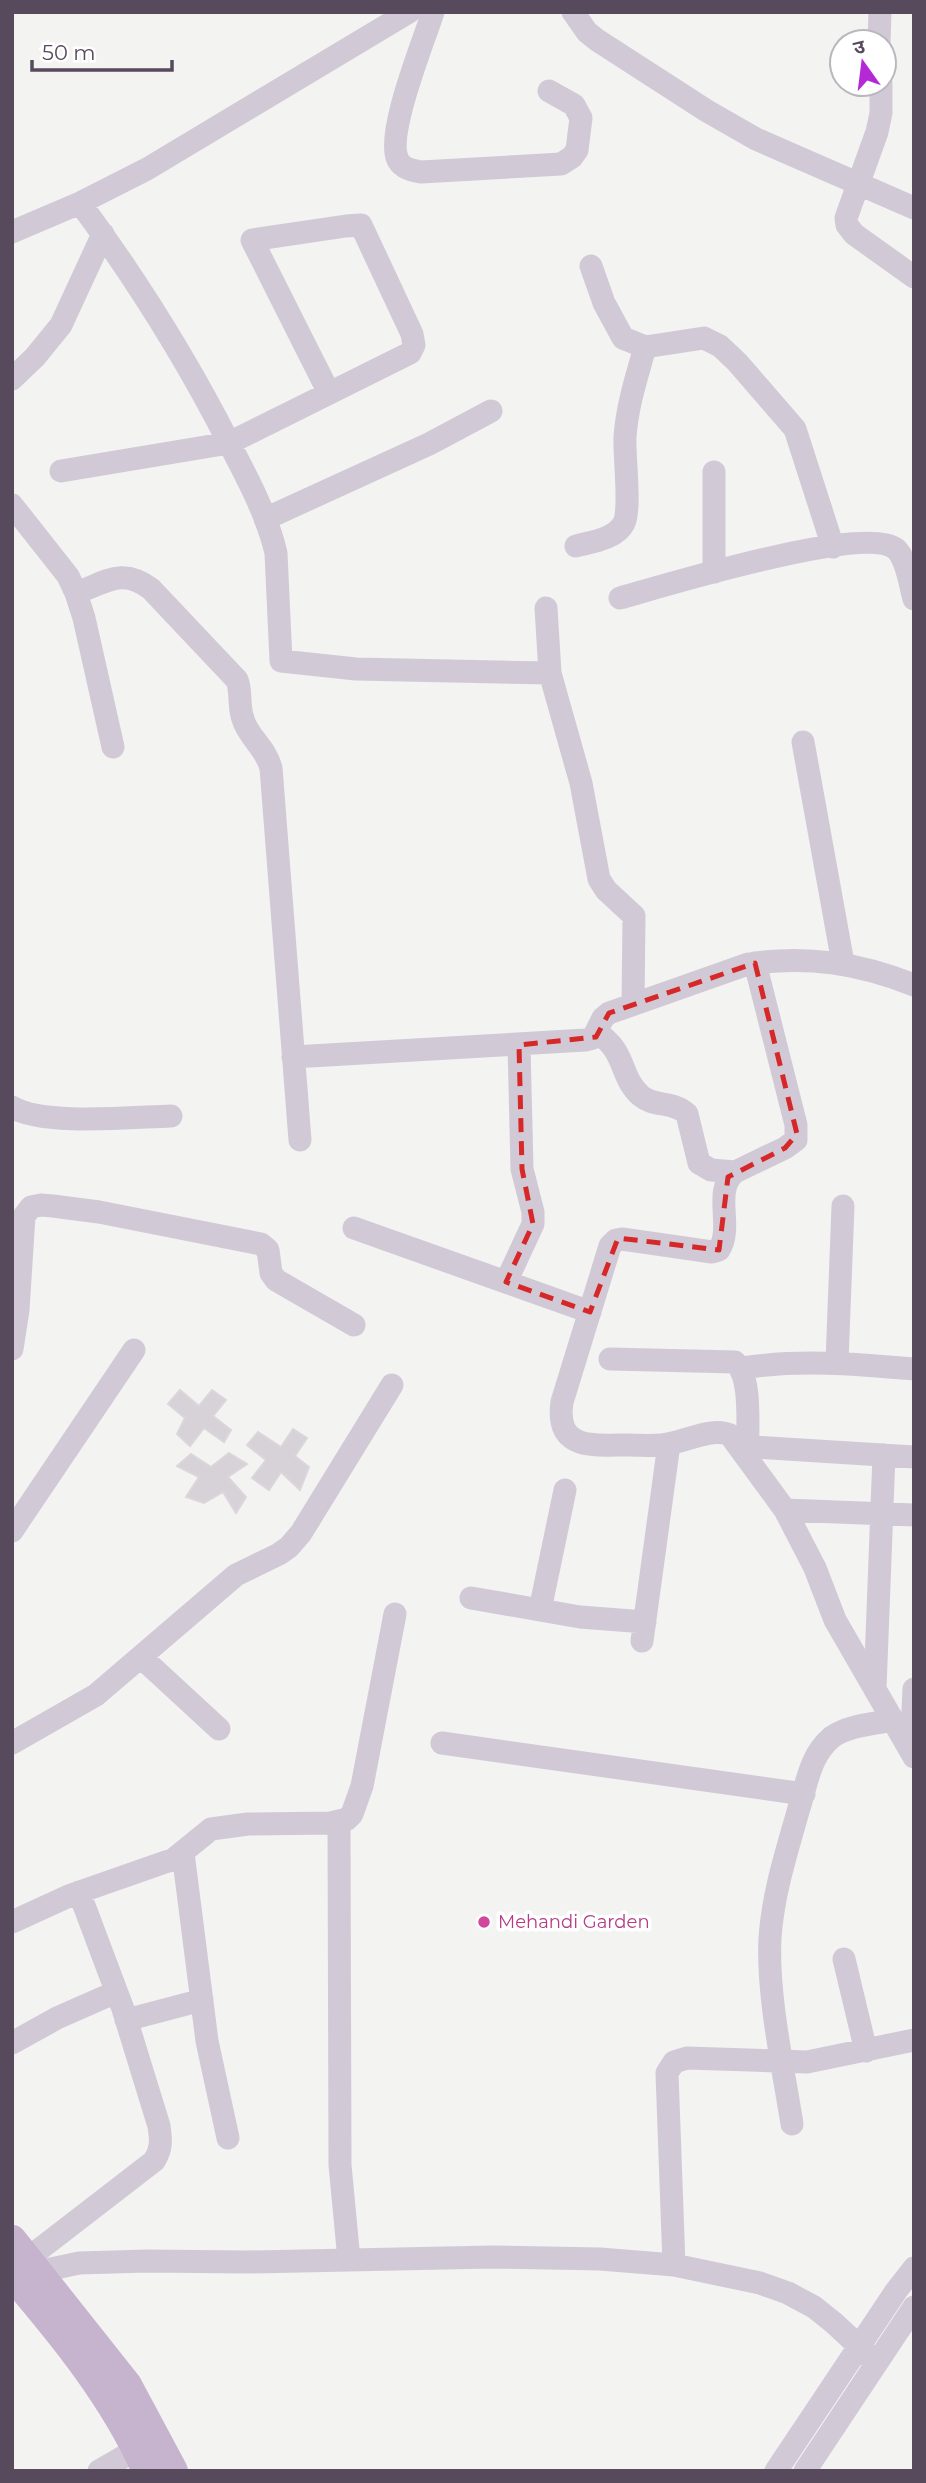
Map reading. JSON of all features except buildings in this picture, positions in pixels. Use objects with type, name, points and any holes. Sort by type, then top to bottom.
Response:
[{"type":"main road","points":[[22,2262],[63,2302],[127,2385],[147,2452],[173,2471]]},
{"type":"street","points":[[12,232],[147,169],[409,12]]},
{"type":"street","points":[[433,12],[396,127],[394,152],[399,163],[407,169],[421,172],[561,164],[577,150],[581,118],[574,105],[549,91]]},
{"type":"street","points":[[573,12],[587,32],[597,40],[707,111],[779,150],[914,208]]},
{"type":"street","points":[[881,98],[881,113],[859,186],[848,210],[847,225],[914,277]]},
{"type":"street","points":[[80,202],[140,288],[195,379],[265,519],[276,553],[281,661],[356,669],[550,673]]},
{"type":"street","points":[[61,471],[229,443],[410,353],[414,345],[412,334],[361,225],[252,240],[329,393]]},
{"type":"street","points":[[12,379],[35,357],[61,325],[103,234]]},
{"type":"street","points":[[591,266],[623,338],[645,346],[704,338],[720,346],[795,429],[832,547]]},
{"type":"street","points":[[576,546],[611,536],[624,523],[625,434],[645,346]]},
{"type":"street","points":[[265,519],[429,444],[491,411]]},
{"type":"street","points":[[714,472],[714,572]]},
{"type":"street","points":[[12,505],[68,576],[76,593],[113,747]]},
{"type":"street","points":[[620,598],[760,559],[832,547],[881,544],[897,550],[902,557],[914,599]]},
{"type":"street","points":[[76,593],[120,577],[138,579],[151,589],[237,680],[242,691],[242,717],[268,757],[271,768],[300,1140]]},
{"type":"street","points":[[546,608],[550,673],[581,783],[599,879],[606,890],[634,916],[633,1004]]},
{"type":"street","points":[[803,742],[844,963]]},
{"type":"street","points":[[293,1057],[586,1040],[593,1038],[603,1018],[633,1004],[755,963],[794,959],[844,963],[872,969],[914,985]]},
{"type":"street","points":[[755,963],[797,1134],[796,1140],[734,1172],[725,1182],[725,1232],[719,1250],[712,1252],[633,1239],[616,1240],[610,1246],[562,1402],[560,1418],[564,1430],[572,1439],[597,1445],[669,1444],[717,1432],[730,1435],[743,1447],[785,1510],[815,1568],[835,1620],[912,1754]]},
{"type":"street","points":[[597,1032],[614,1045],[639,1094],[647,1100],[674,1105],[687,1114],[699,1163],[711,1170],[734,1172]]},
{"type":"street","points":[[506,1282],[533,1224],[533,1212],[522,1169],[519,1045]]},
{"type":"street","points":[[12,1107],[27,1115],[62,1118],[171,1116]]},
{"type":"street","points":[[12,1349],[18,1310],[24,1216],[32,1207],[41,1205],[99,1213],[261,1244],[268,1250],[271,1273],[276,1280],[354,1325]]},
{"type":"street","points":[[837,1362],[843,1206]]},
{"type":"street","points":[[354,1228],[590,1312]]},
{"type":"street","points":[[12,1531],[134,1350]]},
{"type":"street","points":[[610,1359],[736,1362],[742,1368],[746,1380],[743,1447]]},
{"type":"street","points":[[742,1368],[794,1362],[837,1362],[914,1369]]},
{"type":"street","points":[[12,1743],[96,1695],[236,1575],[289,1547],[301,1533],[392,1385]]},
{"type":"street","points":[[471,1598],[579,1617],[643,1632],[669,1444]]},
{"type":"street","points":[[743,1447],[914,1457]]},
{"type":"street","points":[[875,1689],[884,1455]]},
{"type":"street","points":[[540,1610],[565,1490]]},
{"type":"street","points":[[785,1510],[914,1515]]},
{"type":"street","points":[[12,1922],[79,1892],[157,1867],[183,1853],[211,1829],[222,1826],[339,1821],[352,1814],[357,1807],[395,1614]]},
{"type":"street","points":[[142,1658],[219,1729]]},
{"type":"street","points":[[912,1754],[914,1689]]},
{"type":"street","points":[[792,2124],[771,1982],[770,1939],[776,1892],[814,1758],[831,1738],[853,1728],[893,1720]]},
{"type":"street","points":[[442,1744],[804,1794]]},
{"type":"street","points":[[339,1821],[340,2165],[349,2260]]},
{"type":"street","points":[[183,1853],[208,2041],[228,2138]]},
{"type":"street","points":[[22,2262],[140,2173],[159,2153],[161,2143],[159,2126],[126,2020],[79,1892]]},
{"type":"street","points":[[844,1959],[866,2050]]},
{"type":"street","points":[[12,2043],[57,2018],[116,1992]]},
{"type":"street","points":[[126,2020],[202,2000]]},
{"type":"street","points":[[674,2264],[669,2067],[678,2059],[687,2058],[807,2062],[914,2040]]},
{"type":"street","points":[[22,2262],[493,2257],[600,2259],[674,2264],[760,2283],[788,2293],[814,2307],[877,2363]]},
{"type":"street","points":[[776,2471],[858,2346],[914,2268]]},
{"type":"street","points":[[805,2471],[914,2307]]},
{"type":"street","points":[[99,2471],[147,2452]]},
{"type":"highlighted area","points":[[755,963],[797,1134],[785,1148],[728,1177],[719,1250],[618,1238],[590,1312],[506,1282],[533,1224],[522,1169],[519,1045],[596,1037],[609,1013]]},
{"type":"place","name":"Mehandi Garden","points":[[484,1922]]}]
